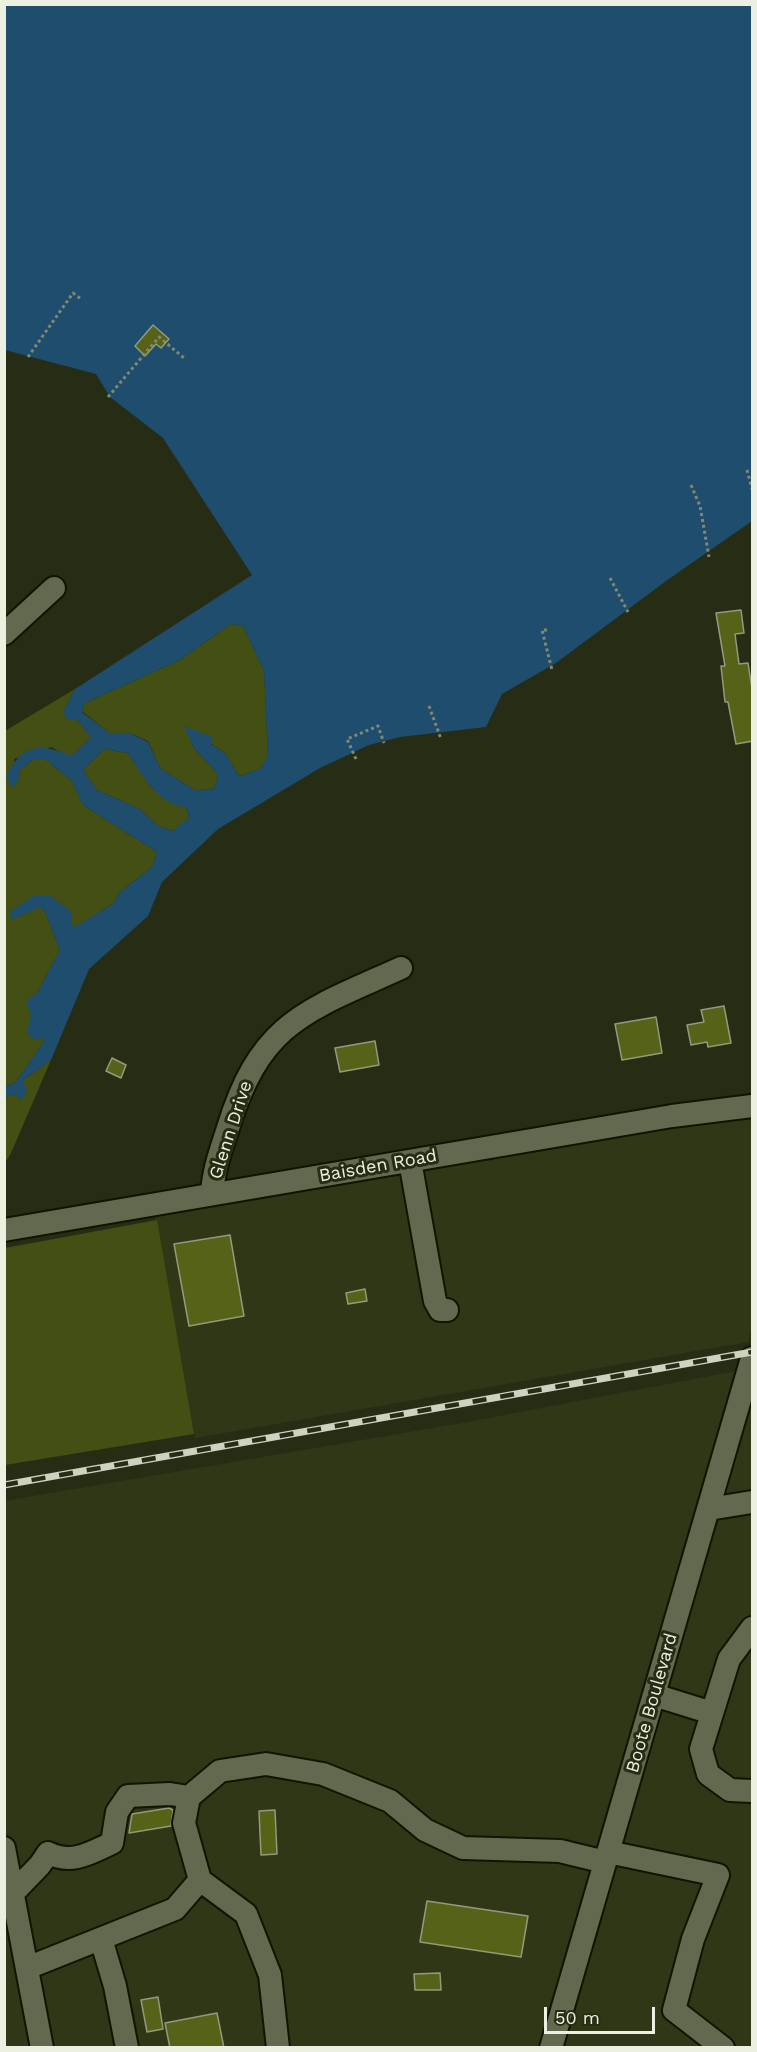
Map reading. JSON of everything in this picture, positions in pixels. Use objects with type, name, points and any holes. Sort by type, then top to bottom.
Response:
[{"type":"street","points":[[4,634],[54,588]]},
{"type":"street","name":"Glenn Drive","points":[[212,1194],[212,1177],[234,1109],[252,1068],[268,1046],[280,1032],[313,1008],[401,968]]},
{"type":"street","name":"Baisden Road","points":[[4,1230],[672,1116],[753,1106]]},
{"type":"street","points":[[410,1161],[435,1301],[440,1310],[447,1310]]},
{"type":"street","name":"Boote Boulevard","points":[[552,2048],[753,1358]]},
{"type":"street","points":[[709,1509],[753,1502]]},
{"type":"street","points":[[753,1628],[729,1659],[700,1749],[708,1774],[730,1790],[753,1791]]},
{"type":"street","points":[[654,1695],[712,1713]]},
{"type":"street","points":[[278,2048],[270,1975],[246,1914],[200,1880],[184,1823],[189,1797],[220,1771],[266,1764],[323,1774],[390,1801],[425,1830],[463,1848],[560,1851],[718,1875],[693,1939],[674,2010],[723,2048]]},
{"type":"street","points":[[12,1894],[40,1865],[48,1853],[60,1859],[73,1859],[112,1843],[117,1812],[128,1796],[170,1794],[189,1797]]},
{"type":"street","points":[[4,1848],[42,2048]]},
{"type":"street","points":[[27,1968],[175,1909],[200,1880]]},
{"type":"street","points":[[101,1939],[115,1986],[128,2048]]},
{"type":"path","points":[[28,357],[72,293],[81,299]]},
{"type":"path","points":[[108,397],[159,337],[184,358]]},
{"type":"path","points":[[747,470],[753,489]]},
{"type":"path","points":[[692,485],[700,506],[709,557]]},
{"type":"path","points":[[610,578],[628,612]]},
{"type":"path","points":[[547,630],[542,630],[552,670]]},
{"type":"path","points":[[429,706],[441,739]]},
{"type":"path","points":[[356,759],[346,739],[378,726],[384,743]]},
{"type":"shaded area","points":[[231,624],[243,626],[264,671],[268,756],[260,769],[239,776],[225,753],[185,726],[194,748],[218,774],[215,788],[196,791],[160,768],[148,741],[130,733],[109,733],[82,711],[85,703],[180,660]]},
{"type":"shaded area","points":[[75,689],[64,710],[79,721],[91,738],[71,757],[51,747],[14,759],[20,777],[19,771],[32,760],[46,760],[72,781],[83,805],[157,852],[152,867],[119,893],[114,903],[72,929],[49,895],[12,920],[38,907],[44,909],[60,950],[38,992],[43,1043],[16,1082],[5,1087],[5,731]]},
{"type":"shaded area","points":[[104,749],[128,753],[153,789],[186,807],[189,818],[173,831],[158,826],[140,809],[97,790],[83,770]]},
{"type":"shaded area","points":[[51,1060],[5,1163],[5,1097],[14,1094],[22,1100],[23,1080]]},
{"type":"shaded area","points":[[752,1112],[752,1326],[748,1342],[195,1438],[154,1210]]},
{"type":"shaded area","points":[[157,1220],[194,1434],[5,1465],[5,1248]]},
{"type":"shaded area","points":[[752,1368],[752,2047],[5,2047],[4,1501],[462,1423]]},
{"type":"water","points":[[5,5],[752,5],[752,521],[666,581],[556,663],[502,694],[486,727],[400,737],[369,745],[320,768],[218,829],[162,882],[148,916],[89,969],[51,1060],[23,1080],[27,1090],[22,1100],[14,1094],[5,1097],[5,1087],[16,1082],[43,1043],[43,1038],[36,1040],[27,1034],[31,1015],[26,1001],[38,992],[60,950],[44,909],[38,908],[12,920],[10,912],[33,896],[49,895],[71,911],[73,928],[114,903],[119,893],[152,867],[157,852],[83,805],[72,781],[46,760],[32,760],[19,771],[20,777],[13,788],[6,777],[19,758],[25,752],[33,749],[50,749],[71,756],[91,738],[79,721],[65,718],[64,710],[75,689],[252,575],[163,438],[110,397],[96,374],[5,350]],"holes":[[[231,624],[243,626],[264,671],[268,756],[260,769],[239,776],[225,753],[211,744],[213,737],[184,726],[194,748],[218,774],[215,788],[196,791],[160,768],[148,742],[130,733],[109,733],[82,712],[85,703],[180,660]],[[104,749],[128,753],[159,795],[167,801],[186,807],[189,817],[173,831],[158,826],[140,809],[97,790],[83,770]]]},
{"type":"building","points":[[153,325],[169,339],[161,348],[156,344],[145,356],[135,346]]},
{"type":"building","points":[[741,610],[744,633],[735,634],[739,664],[748,663],[753,695],[753,741],[736,744],[728,702],[725,702],[721,666],[725,666],[716,613]]},
{"type":"building","points":[[724,1006],[731,1043],[708,1047],[707,1042],[691,1045],[687,1025],[704,1022],[701,1010]]},
{"type":"building","points":[[656,1017],[662,1053],[622,1060],[615,1024]]},
{"type":"building","points":[[375,1041],[379,1065],[340,1072],[335,1048]]},
{"type":"building","points":[[112,1058],[126,1065],[121,1078],[106,1071]]},
{"type":"building","points":[[230,1235],[244,1316],[189,1326],[174,1244]]},
{"type":"building","points":[[365,1289],[367,1301],[348,1304],[346,1293]]},
{"type":"building","points":[[169,1808],[173,1810],[171,1826],[129,1833],[132,1814]]},
{"type":"building","points":[[275,1810],[277,1854],[261,1855],[259,1811]]},
{"type":"building","points":[[427,1901],[528,1916],[521,1957],[420,1942]]},
{"type":"building","points":[[440,1973],[441,1990],[415,1990],[414,1974]]},
{"type":"building","points":[[158,1997],[163,2029],[147,2032],[141,2000]]},
{"type":"building","points":[[217,2013],[224,2048],[170,2048],[165,2023]]},
{"type":"railway","points":[[4,1485],[752,1352]]}]
